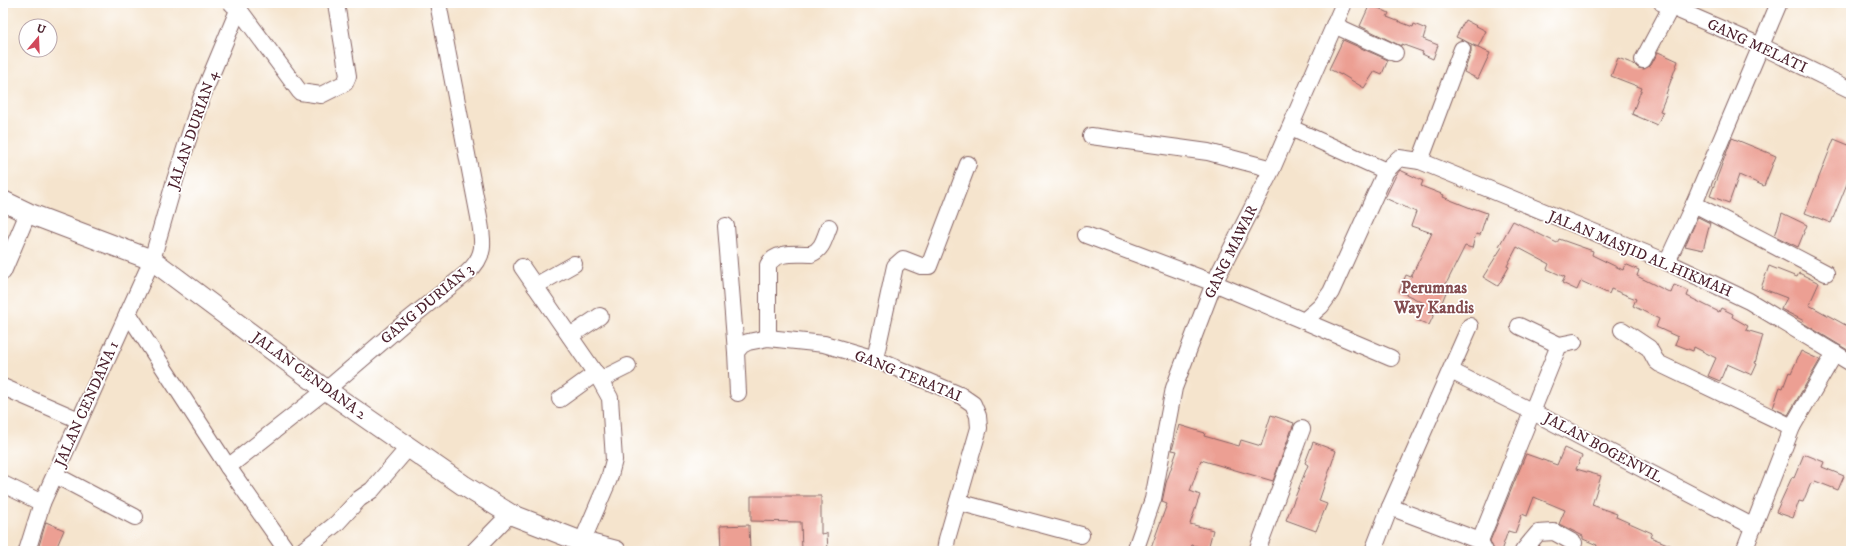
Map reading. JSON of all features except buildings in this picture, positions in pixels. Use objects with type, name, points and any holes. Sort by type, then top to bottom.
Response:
[{"type":"street","points":[[237,5],[300,92],[321,95],[345,83],[348,76],[336,3]]},
{"type":"street","name":"GANG DURIAN 3","points":[[228,467],[326,390],[436,297],[467,273],[476,265],[483,250],[479,217],[438,3]]},
{"type":"street","name":"GANG MAWAR","points":[[1135,551],[1152,499],[1174,388],[1214,283],[1272,169],[1344,3]]},
{"type":"street","points":[[1667,262],[1694,204],[1778,3]]},
{"type":"street","name":"JALAN DURIAN 4","points":[[152,260],[175,180],[201,99],[237,5]]},
{"type":"street","points":[[1643,60],[1666,5]]},
{"type":"street","name":"GANG MELATI","points":[[1666,5],[1761,46],[1851,90]]},
{"type":"street","points":[[1334,25],[1395,53]]},
{"type":"street","points":[[1420,161],[1462,49]]},
{"type":"street","points":[[1291,128],[1386,171]]},
{"type":"street","points":[[1091,136],[1208,152],[1272,169]]},
{"type":"street","name":"JALAN MASJID AL HIKMAH","points":[[1304,321],[1322,306],[1330,292],[1386,171],[1399,158],[1420,161],[1667,262],[1749,301],[1851,363]]},
{"type":"street","points":[[875,358],[896,266],[903,259],[921,266],[929,266],[968,164]]},
{"type":"street","name":"JALAN CENDANA 2","points":[[3,201],[28,213],[152,260],[326,390],[463,485],[510,514],[582,542],[616,551]]},
{"type":"street","points":[[1694,204],[1826,273]]},
{"type":"street","points":[[3,272],[28,213]]},
{"type":"street","points":[[726,226],[738,393]]},
{"type":"street","points":[[768,338],[768,265],[770,260],[776,256],[811,254],[816,252],[820,249],[829,227]]},
{"type":"street","points":[[1086,234],[1214,283],[1390,358]]},
{"type":"street","name":"JALAN CENDANA 1","points":[[27,551],[42,503],[152,260]]},
{"type":"street","points":[[535,286],[574,264]]},
{"type":"street","points":[[522,267],[598,376],[610,398],[614,460],[609,478],[582,542]]},
{"type":"street","points":[[128,313],[228,467],[287,551]]},
{"type":"street","points":[[570,336],[600,316]]},
{"type":"street","points":[[1373,551],[1390,507],[1470,326]]},
{"type":"street","points":[[1390,507],[1482,546],[1531,411],[1566,343],[1519,326]]},
{"type":"street","points":[[1622,330],[1649,348],[1656,361],[1660,364],[1792,427]]},
{"type":"street","name":"GANG TERATAI","points":[[736,352],[742,345],[748,342],[768,338],[824,344],[875,358],[960,395],[973,404],[978,416],[979,428],[945,551]]},
{"type":"street","points":[[1744,551],[1792,427],[1835,353]]},
{"type":"street","points":[[560,399],[598,376],[628,366]]},
{"type":"street","name":"JALAN BOGENVIL","points":[[1451,370],[1754,527]]},
{"type":"street","points":[[3,387],[79,420]]},
{"type":"street","points":[[1257,551],[1302,429]]},
{"type":"street","points":[[302,551],[337,523],[359,499],[372,490],[408,448]]},
{"type":"street","points":[[55,475],[135,517]]},
{"type":"street","points":[[3,484],[42,503]]},
{"type":"street","points":[[958,502],[1080,535]]},
{"type":"street","points":[[474,551],[510,514]]},
{"type":"street","points":[[1524,551],[1538,533],[1554,532],[1574,543]]},
{"type":"district","name":"Perumnas Way Kandis","points":[[1434,298]]}]
